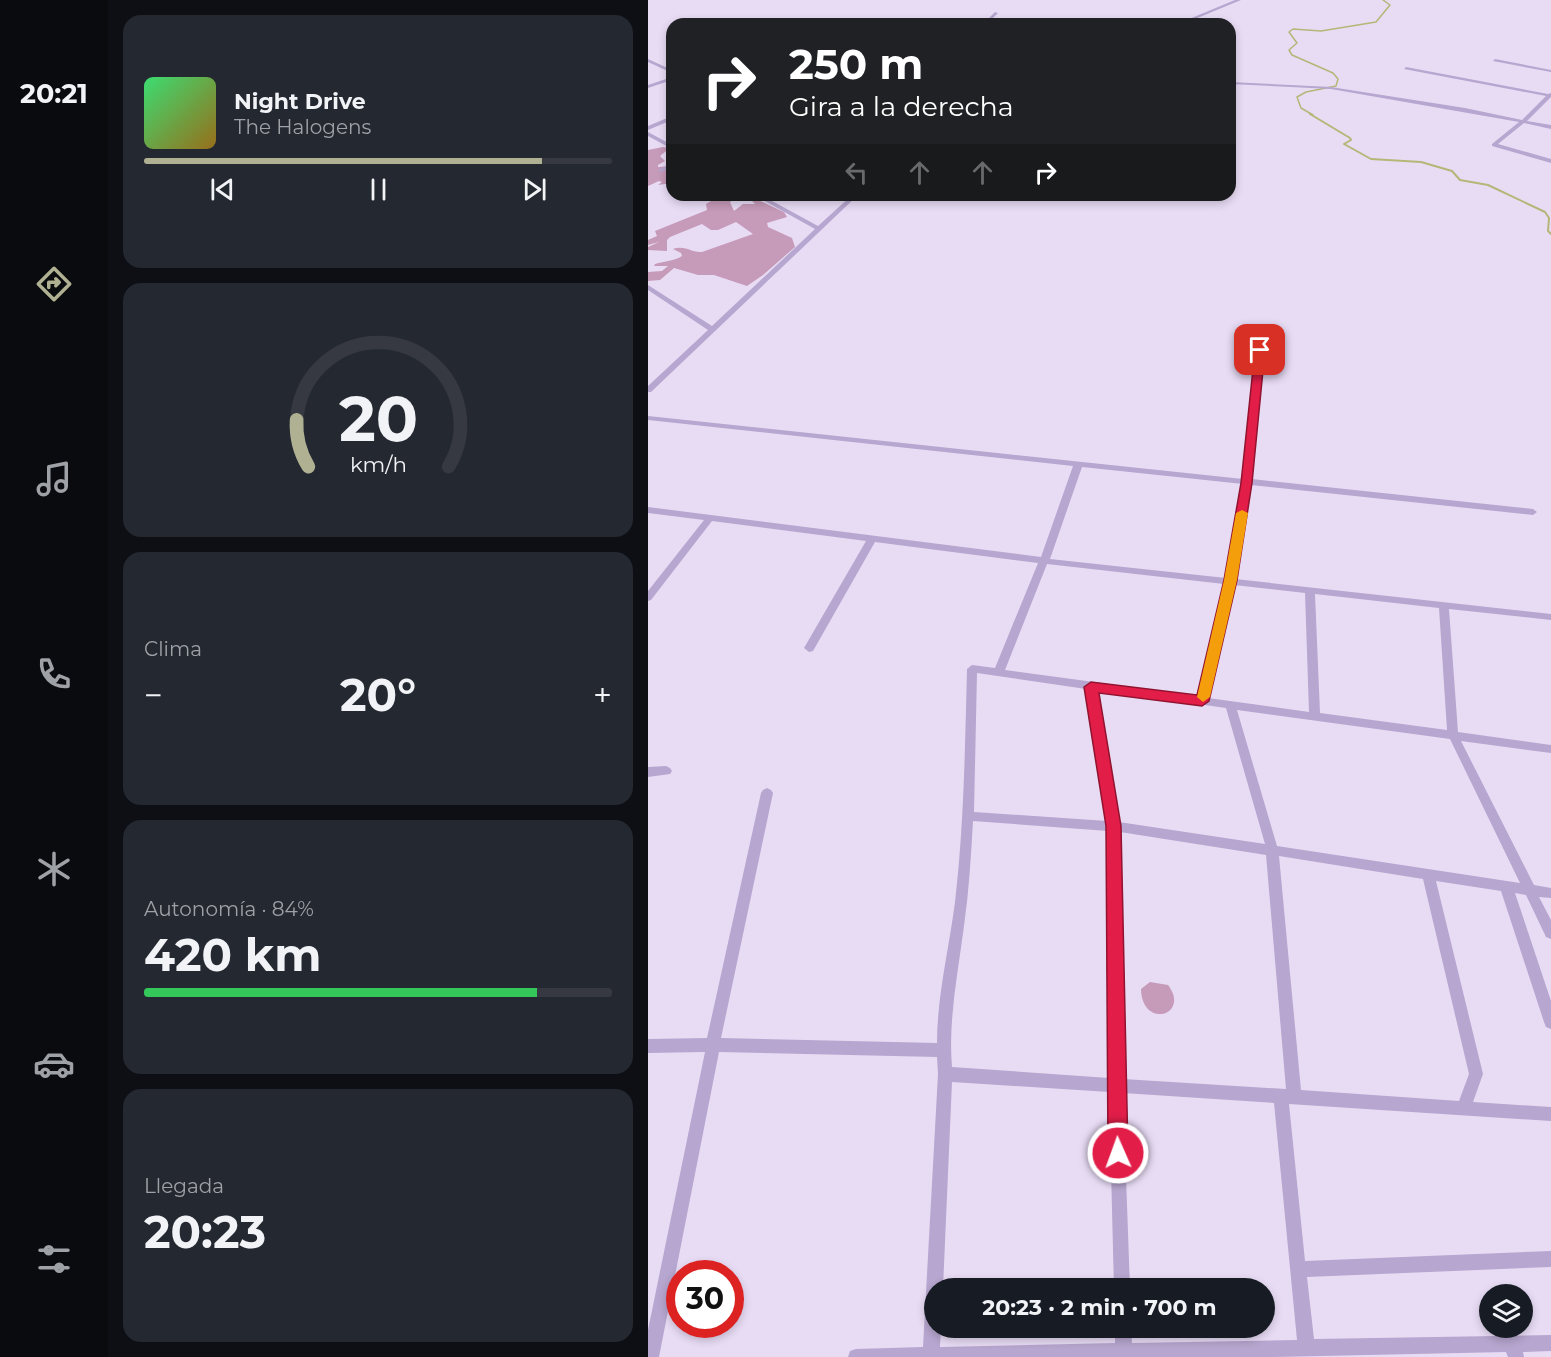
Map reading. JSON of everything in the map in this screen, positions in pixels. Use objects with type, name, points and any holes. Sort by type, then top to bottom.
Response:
[{"type":"street","points":[[1194,18],[1239,0]]},
{"type":"street","points":[[991,18],[996,13]]},
{"type":"street","points":[[648,60],[666,69]]},
{"type":"street","points":[[1495,60],[1551,71]]},
{"type":"street","points":[[1406,68],[1550,96]]},
{"type":"street","points":[[648,87],[666,80]]},
{"type":"street","points":[[1236,83],[1333,88],[1551,127]]},
{"type":"street","points":[[1550,96],[1494,145],[1551,161]]},
{"type":"street","points":[[648,128],[666,120]]},
{"type":"street","points":[[648,134],[666,144]]},
{"type":"street","points":[[661,170],[666,168]]},
{"type":"street","points":[[769,201],[819,229]]},
{"type":"street","points":[[648,390],[849,201]]},
{"type":"street","points":[[648,287],[712,329]]},
{"type":"street","points":[[1202,701],[1230,580],[1247,483],[1260,350]]},
{"type":"street","points":[[648,418],[1533,512]]},
{"type":"street","points":[[998,673],[1044,561],[1078,465]]},
{"type":"street","points":[[648,510],[1044,561],[1551,617]]},
{"type":"street","points":[[648,598],[710,518]]},
{"type":"street","points":[[809,648],[872,539]]},
{"type":"street","points":[[1310,590],[1315,717]]},
{"type":"street","points":[[1444,605],[1453,735],[1551,933]]},
{"type":"street","points":[[935,1278],[945,1074],[942,1050],[944,1006],[961,904],[968,816],[972,669],[1551,749]]},
{"type":"street","points":[[1091,687],[1114,826],[1116,1086],[1122,1278]]},
{"type":"street","points":[[1230,705],[1272,849],[1298,1269],[1306,1348]]},
{"type":"street","points":[[648,772],[666,771]]},
{"type":"street","points":[[651,1357],[713,1045],[767,793]]},
{"type":"street","points":[[968,816],[1114,826],[1551,892]]},
{"type":"street","points":[[1428,873],[1476,1074],[1463,1108]]},
{"type":"street","points":[[1506,886],[1551,1022]]},
{"type":"street","points":[[648,1046],[713,1045],[942,1050]]},
{"type":"street","points":[[945,1074],[1551,1114]]},
{"type":"street","points":[[1298,1269],[1551,1259]]},
{"type":"street","points":[[931,1356],[932,1338]]},
{"type":"street","points":[[1124,1338],[1124,1352]]},
{"type":"street","points":[[856,1357],[1124,1352],[1153,1354],[1306,1348],[1372,1352],[1514,1350],[1551,1343]]},
{"type":"shaded area","points":[[666,147],[666,151],[660,156],[665,161],[658,167],[666,166],[666,184],[658,185],[662,182],[659,181],[648,186],[648,150]]},
{"type":"shaded area","points":[[711,201],[732,201],[730,202],[734,211],[743,204],[755,204],[752,201],[760,201],[784,212],[787,217],[767,223],[768,227],[792,238],[795,247],[747,286],[714,275],[698,275],[674,268],[660,280],[648,281],[648,272],[662,271],[668,266],[654,266],[655,264],[682,256],[673,249],[682,248],[702,252],[753,234],[736,222],[718,230],[711,230],[702,224],[670,237],[667,240],[667,251],[648,250],[648,247],[659,242],[648,245],[648,240],[657,236],[655,231],[707,210],[706,204]]},
{"type":"shaded area","points":[[1150,982],[1168,985],[1173,995],[1174,1004],[1164,1014],[1156,1014],[1149,1010],[1143,1002],[1141,989]]},
{"type":"waterway","points":[[1313,115],[1301,108],[1297,97],[1306,92],[1336,86],[1338,79],[1333,73],[1292,55],[1289,50],[1297,43],[1289,32],[1293,29],[1321,31],[1376,22],[1390,5],[1383,0]]},
{"type":"waterway","points":[[1310,114],[1350,138],[1351,140],[1344,144],[1371,159],[1421,162],[1452,171],[1460,180],[1488,185],[1545,212],[1549,218],[1548,231],[1551,234]]},
{"type":"slow traffic","points":[[1203,697],[1230,580],[1242,513]]},
{"type":"route","points":[[1118,1153],[1114,826],[1091,687],[1202,701],[1230,580],[1247,483],[1260,350]]}]
